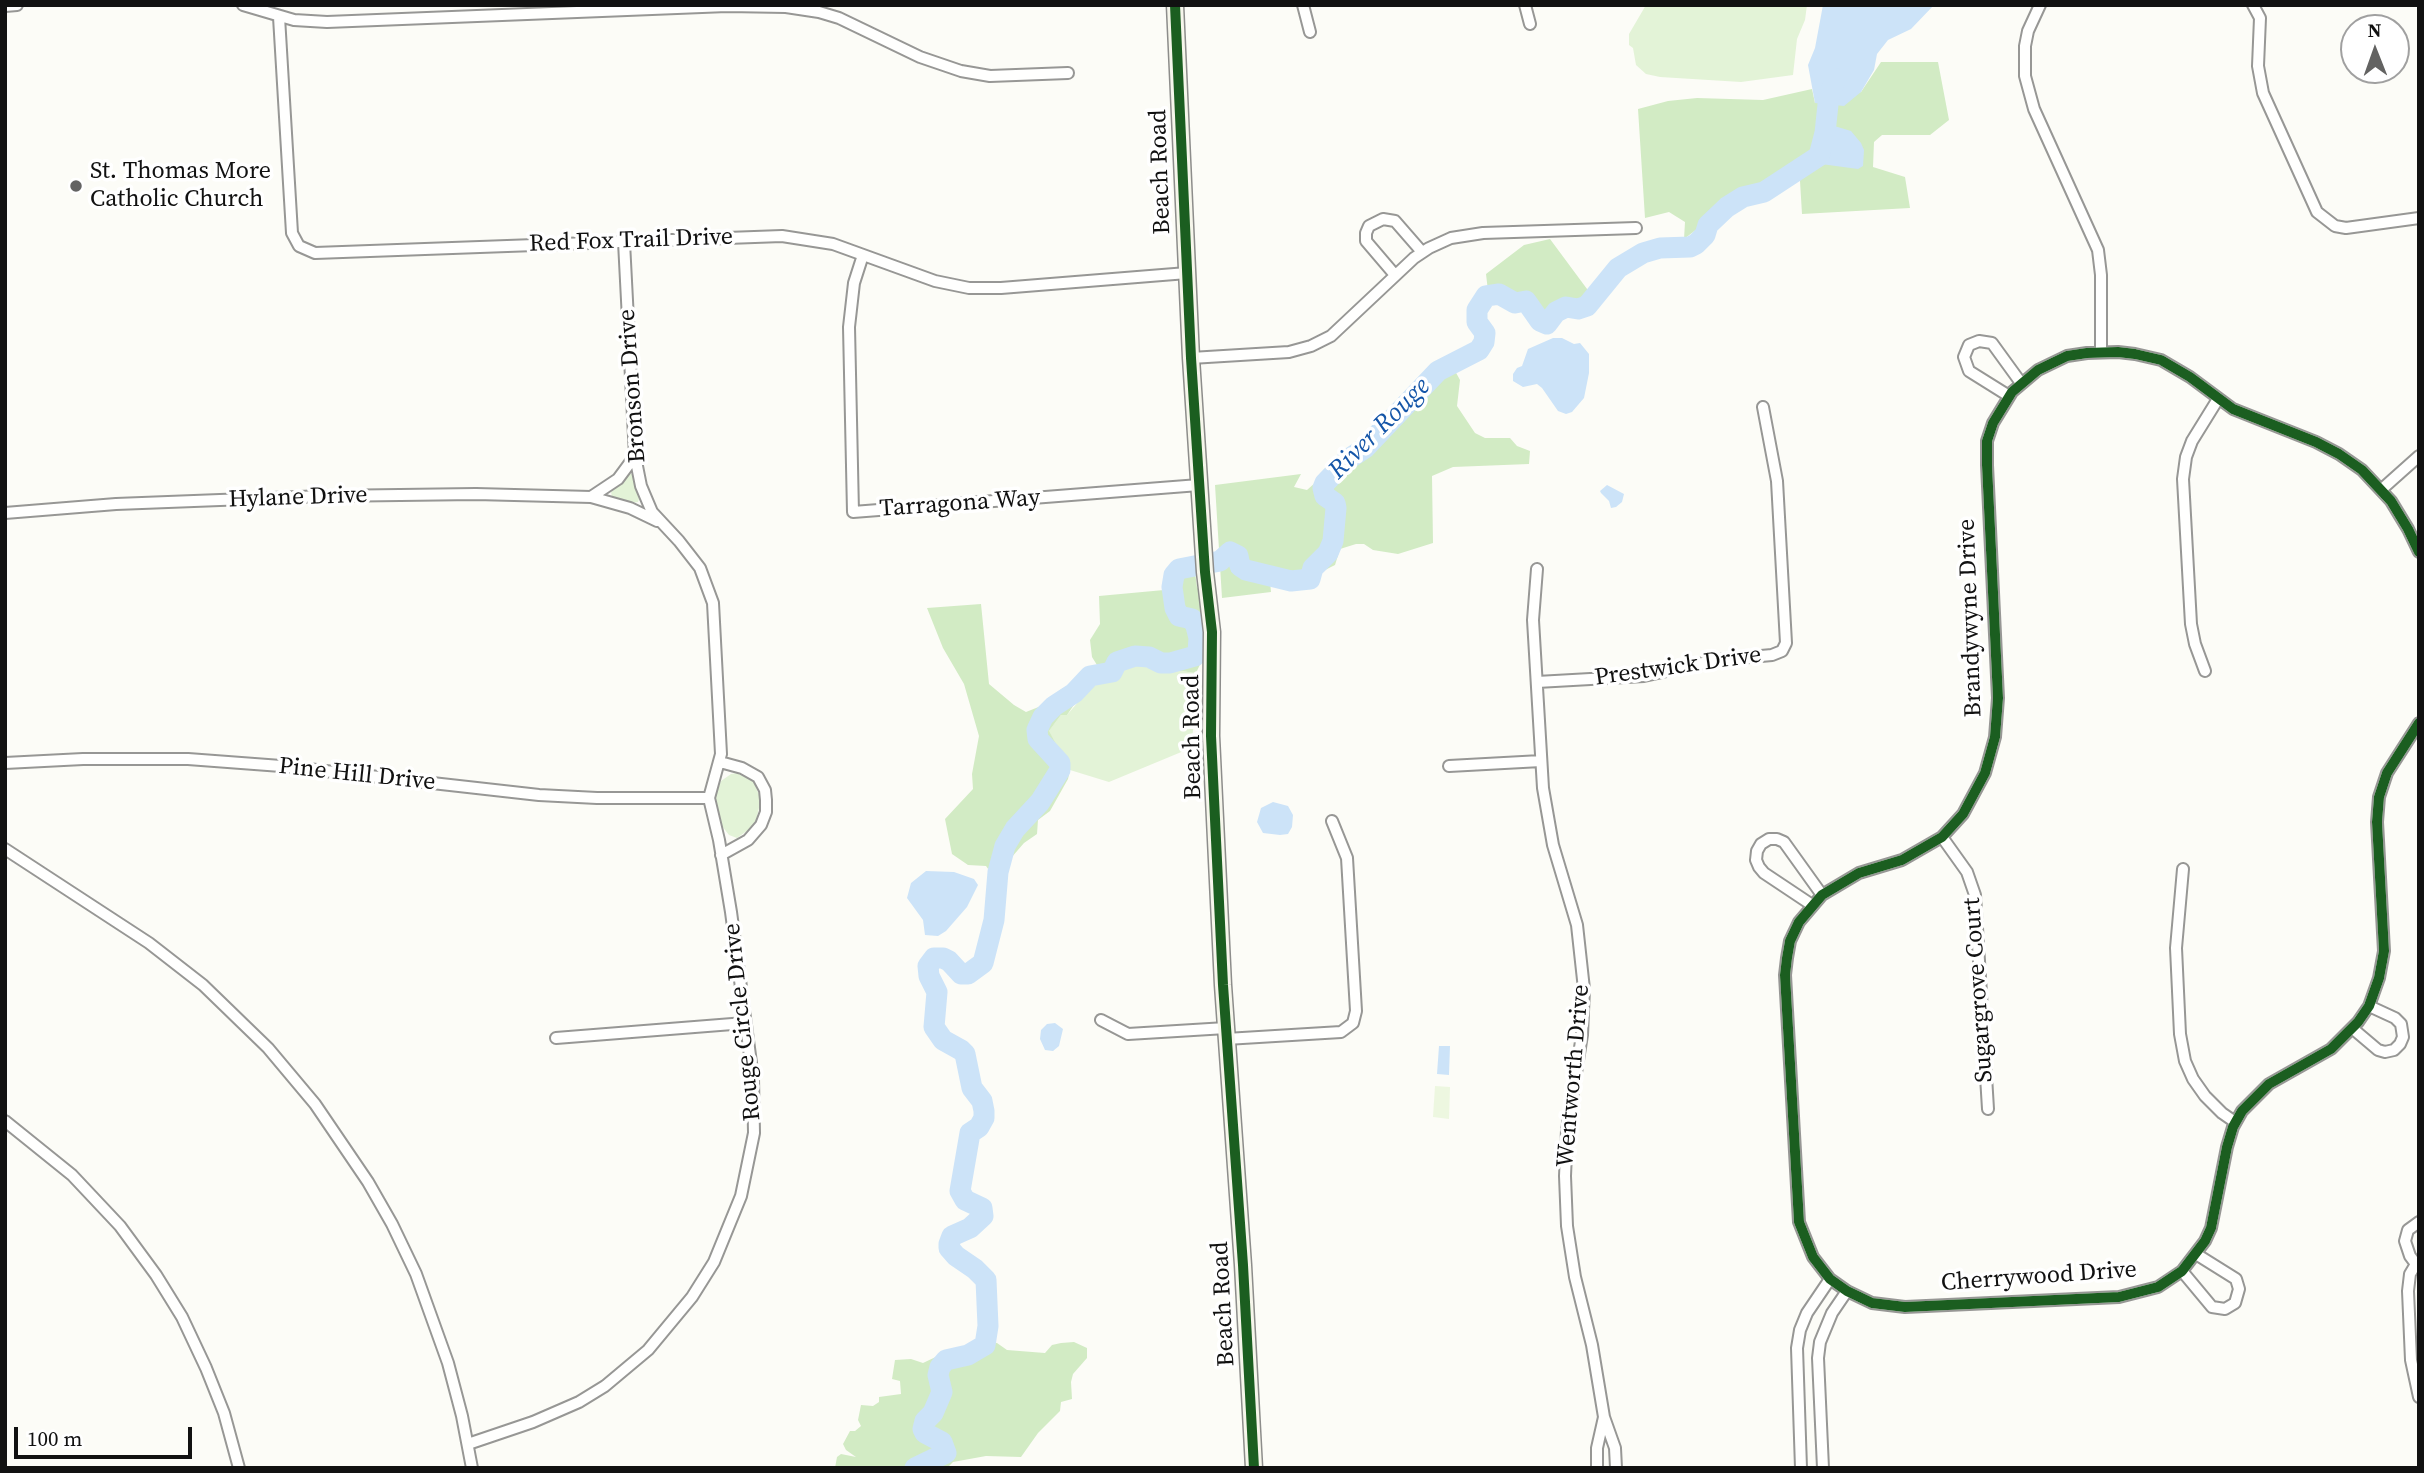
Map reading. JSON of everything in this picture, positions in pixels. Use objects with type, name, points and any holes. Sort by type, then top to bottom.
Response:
[{"type":"street","points":[[5,6],[17,5]]},
{"type":"street","points":[[243,5],[279,17],[327,22],[763,6],[820,9],[937,64],[961,71],[990,76],[1068,73]]},
{"type":"street","name":"Beach Road","points":[[1175,5],[1191,358],[1204,564],[1213,646],[1211,736],[1226,1034],[1254,1468]]},
{"type":"street","points":[[1303,5],[1310,32]]},
{"type":"street","points":[[1525,5],[1530,24]]},
{"type":"street","points":[[2040,5],[2028,31],[2024,54],[2025,76],[2034,109],[2098,250],[2101,352],[2135,354],[2161,360],[2243,414],[2316,442],[2339,454],[2362,470],[2382,489],[2400,515],[2419,552]]},
{"type":"street","points":[[2253,5],[2260,18],[2258,66],[2263,93],[2317,212],[2335,226],[2346,228],[2419,218]]},
{"type":"street","name":"Red Fox Trail Drive","points":[[279,17],[292,233],[299,246],[309,251],[324,254],[782,236],[833,244],[935,281],[969,288],[1001,288],[1187,273]]},
{"type":"street","points":[[1395,275],[1366,241],[1370,226],[1383,219],[1395,221],[1422,252]]},
{"type":"street","points":[[1191,358],[1289,352],[1311,346],[1331,336],[1395,275],[1422,252],[1441,242],[1473,234],[1636,228]]},
{"type":"street","name":"Bronson Drive","points":[[624,242],[635,456],[646,499],[659,522],[700,568],[710,590],[715,618],[720,699],[720,762],[709,798]]},
{"type":"street","name":"Tarragona Way","points":[[863,255],[854,283],[849,327],[853,512],[1199,485]]},
{"type":"street","points":[[2008,396],[1969,371],[1964,357],[1969,345],[1979,341],[1992,344],[2021,383]]},
{"type":"street","name":"Brandywyne Drive","points":[[1847,1291],[1830,1279],[1813,1257],[1799,1222],[1785,975],[1790,941],[1799,922],[1822,895],[1860,873],[1902,860],[1942,837],[1963,814],[1985,774],[1995,737],[1998,698],[1987,440],[2008,396],[2021,383],[2038,370],[2067,356],[2101,352]]},
{"type":"street","points":[[2205,671],[2191,625],[2183,479],[2186,457],[2192,441],[2218,399]]},
{"type":"street","name":"Prestwick Drive","points":[[1537,682],[1644,676],[1717,660],[1772,655],[1782,651],[1786,643],[1777,481],[1763,408]]},
{"type":"street","points":[[591,497],[618,479],[635,456]]},
{"type":"street","points":[[2382,489],[2419,456]]},
{"type":"street","name":"Hylane Drive","points":[[5,513],[116,504],[324,496],[476,494],[591,497],[630,508],[659,522]]},
{"type":"street","name":"Wentworth Drive","points":[[1537,569],[1534,604],[1541,761],[1550,832],[1577,925],[1584,973],[1584,1019],[1567,1130],[1566,1204],[1571,1255],[1592,1345],[1604,1417],[1615,1448],[1616,1468]]},
{"type":"street","name":"Cherrywood Drive","points":[[1847,1291],[1872,1303],[1894,1307],[2106,1298],[2158,1287],[2182,1271],[2196,1254],[2211,1228],[2227,1147],[2235,1122],[2253,1098],[2269,1084],[2331,1049],[2369,1006],[2379,978],[2384,951],[2377,822],[2379,797],[2387,773],[2419,723]]},
{"type":"street","name":"Pine Hill Drive","points":[[5,763],[83,758],[188,759],[281,766],[539,795],[709,798]]},
{"type":"street","points":[[1449,766],[1541,761]]},
{"type":"street","points":[[720,762],[742,768],[758,777],[765,790],[766,800],[766,812],[761,825],[748,840],[721,855]]},
{"type":"street","name":"Rouge Circle Drive","points":[[468,1444],[553,1414],[605,1386],[648,1350],[700,1285],[730,1227],[744,1183],[756,1117],[721,855],[709,798]]},
{"type":"street","points":[[1101,1020],[1128,1034],[1341,1032],[1353,1023],[1356,1012],[1347,858],[1332,821]]},
{"type":"street","name":"Sugargrove Court","points":[[1942,837],[1968,872],[1975,895],[1988,1109]]},
{"type":"street","points":[[1812,905],[1764,873],[1756,860],[1761,844],[1769,839],[1784,842],[1822,895]]},
{"type":"street","points":[[5,849],[149,943],[203,985],[268,1048],[315,1104],[368,1182],[416,1274],[448,1363],[472,1468]]},
{"type":"street","points":[[2183,869],[2176,948],[2180,1034],[2185,1061],[2205,1096],[2235,1122]]},
{"type":"street","points":[[2352,1028],[2385,1052],[2394,1050],[2400,1044],[2403,1037],[2401,1024],[2395,1018],[2369,1006]]},
{"type":"street","points":[[556,1038],[745,1023]]},
{"type":"street","points":[[5,1121],[72,1175],[120,1227],[156,1275],[182,1317],[206,1368],[224,1413],[239,1468]]},
{"type":"street","points":[[2419,1222],[2408,1230],[2405,1241],[2410,1256],[2417,1264],[2410,1274],[2408,1291],[2411,1360],[2419,1397]]},
{"type":"street","points":[[2182,1271],[2212,1307],[2225,1309],[2235,1304],[2239,1289],[2236,1279],[2196,1254]]},
{"type":"street","points":[[1801,1468],[1797,1348],[1807,1312],[1830,1279]]},
{"type":"street","points":[[1823,1468],[1818,1358],[1820,1342],[1832,1313],[1847,1291]]},
{"type":"street","name":"Wentworth Drive","points":[[1597,1468],[1597,1448],[1604,1417]]},
{"type":"green space","points":[[1646,5],[1807,5],[1805,20],[1797,39],[1793,75],[1741,82],[1646,74],[1636,65],[1633,48],[1629,45],[1629,34]]},
{"type":"green space","points":[[1881,62],[1938,62],[1949,120],[1930,135],[1882,135],[1874,142],[1873,167],[1905,177],[1910,208],[1802,214],[1800,181],[1779,177],[1759,189],[1737,192],[1719,202],[1705,223],[1684,239],[1685,222],[1669,212],[1645,218],[1638,109],[1668,101],[1697,98],[1763,100],[1812,89],[1815,103],[1861,92]]},
{"type":"green space","points":[[1550,239],[1590,293],[1584,298],[1555,305],[1545,311],[1540,310],[1533,298],[1488,291],[1486,274],[1524,245]]},
{"type":"green space","points":[[1459,354],[1454,369],[1460,380],[1457,406],[1475,433],[1485,438],[1510,438],[1517,446],[1530,451],[1529,464],[1453,467],[1432,476],[1433,543],[1398,554],[1356,544],[1340,549],[1335,565],[1323,571],[1308,589],[1290,589],[1273,580],[1270,581],[1271,592],[1222,598],[1215,485],[1301,474],[1294,487],[1307,490],[1343,458],[1360,438],[1376,428],[1440,359]]},
{"type":"green space","points":[[633,474],[638,502],[632,503],[612,497],[611,492]]},
{"type":"green space","points":[[1193,557],[1197,587],[1202,593],[1205,654],[1196,673],[1134,665],[1109,679],[1105,678],[1092,657],[1090,640],[1100,624],[1099,596],[1164,590],[1171,569],[1185,558]]},
{"type":"green space","points":[[981,604],[989,684],[1014,705],[1026,712],[1046,704],[1060,690],[1089,673],[1096,681],[1080,696],[1067,715],[1061,715],[1049,731],[1058,748],[1069,760],[1068,779],[1050,811],[1038,820],[1037,834],[1024,843],[1011,858],[1003,890],[986,866],[968,865],[952,854],[945,819],[973,789],[972,774],[979,736],[964,684],[943,648],[927,608]]},
{"type":"green space","points":[[1134,665],[1196,673],[1198,688],[1191,748],[1109,782],[1070,770],[1069,760],[1048,732],[1061,715],[1067,715],[1096,681],[1109,679]]},
{"type":"green space","points":[[737,773],[753,781],[761,799],[756,821],[737,838],[729,835],[722,826],[715,798],[721,781]]},
{"type":"green space","points":[[1435,1086],[1450,1087],[1449,1119],[1433,1117]]},
{"type":"green space","points":[[981,1341],[997,1343],[1007,1350],[1045,1353],[1052,1345],[1061,1343],[1074,1342],[1087,1348],[1087,1358],[1073,1374],[1072,1399],[1061,1402],[1060,1411],[1038,1433],[1021,1457],[986,1456],[953,1462],[947,1468],[835,1468],[837,1457],[841,1454],[856,1457],[846,1450],[843,1444],[850,1431],[861,1426],[858,1420],[861,1405],[873,1406],[879,1402],[879,1397],[901,1394],[900,1381],[892,1379],[895,1360],[911,1359],[923,1363],[944,1353],[958,1354]]},
{"type":"water","points":[[1823,5],[1934,5],[1911,29],[1888,40],[1877,54],[1874,70],[1861,92],[1844,106],[1815,103],[1808,65],[1815,48]]},
{"type":"water","points":[[1831,125],[1851,131],[1861,143],[1864,150],[1863,166],[1858,169],[1821,164],[1811,157],[1819,126]]},
{"type":"water","points":[[1553,338],[1580,343],[1589,354],[1589,373],[1584,398],[1572,412],[1566,414],[1558,411],[1537,384],[1523,387],[1513,381],[1513,374],[1522,366],[1528,349]]},
{"type":"water","points":[[1607,485],[1624,494],[1622,502],[1616,507],[1611,508],[1609,501],[1600,491]]},
{"type":"water","points":[[1273,802],[1288,806],[1293,815],[1288,834],[1263,833],[1257,822],[1261,808]]},
{"type":"water","points":[[926,871],[954,872],[974,879],[978,885],[967,907],[946,931],[938,936],[925,935],[923,920],[907,898],[911,883]]},
{"type":"water","points":[[1055,1023],[1063,1029],[1059,1046],[1053,1051],[1045,1050],[1040,1039],[1041,1030],[1047,1024]]},
{"type":"water","points":[[1439,1046],[1450,1046],[1449,1075],[1437,1074]]},
{"type":"waterway","name":"River Rouge","points":[[915,1468],[946,1453],[942,1442],[925,1433],[923,1429],[942,1392],[938,1375],[940,1367],[946,1360],[968,1355],[985,1345],[988,1326],[986,1280],[949,1248],[952,1236],[970,1228],[983,1216],[982,1208],[965,1200],[960,1191],[970,1133],[979,1127],[984,1111],[982,1101],[972,1088],[965,1054],[943,1040],[934,1027],[937,992],[929,976],[928,966],[934,958],[943,958],[961,974],[968,974],[983,963],[994,920],[998,872],[1005,846],[1015,829],[1040,802],[1060,770],[1060,763],[1038,739],[1037,730],[1043,717],[1074,693],[1090,676],[1112,672],[1117,662],[1135,656],[1170,663],[1195,656],[1199,638],[1196,626],[1192,619],[1179,616],[1175,608],[1172,587],[1174,575],[1179,569],[1220,561],[1230,552],[1238,556],[1240,566],[1246,570],[1291,581],[1310,579],[1313,568],[1328,553],[1333,541],[1336,508],[1335,503],[1325,496],[1325,483],[1347,460],[1365,448],[1438,371],[1479,350],[1485,333],[1477,322],[1477,310],[1486,296],[1499,294],[1515,303],[1526,301],[1540,321],[1547,324],[1556,312],[1566,307],[1578,309],[1587,306],[1618,268],[1643,253],[1696,244],[1705,235],[1708,225],[1727,207],[1743,197],[1764,192],[1819,156],[1825,133],[1829,95],[1836,79]]},
{"type":"cycle path","points":[[1175,5],[1191,358],[1205,572],[1212,632],[1211,736],[1223,985],[1254,1468]]},
{"type":"cycle path","points":[[2419,552],[2391,501],[2362,470],[2316,442],[2233,409],[2190,377],[2161,360],[2118,352],[2067,356],[2038,370],[2012,392],[1993,423],[1987,441],[1998,698],[1995,737],[1985,773],[1963,814],[1942,837],[1902,860],[1859,873],[1822,895],[1799,922],[1790,941],[1785,975],[1799,1222],[1813,1257],[1830,1279],[1872,1303],[1905,1307],[2119,1297],[2158,1287],[2182,1271],[2205,1241],[2211,1228],[2227,1147],[2233,1127],[2242,1111],[2269,1084],[2331,1049],[2358,1022],[2369,1006],[2379,978],[2384,951],[2377,822],[2379,797],[2387,773],[2419,723]]},
{"type":"place","name":"St. Thomas More Catholic Church","points":[[76,186]]}]
